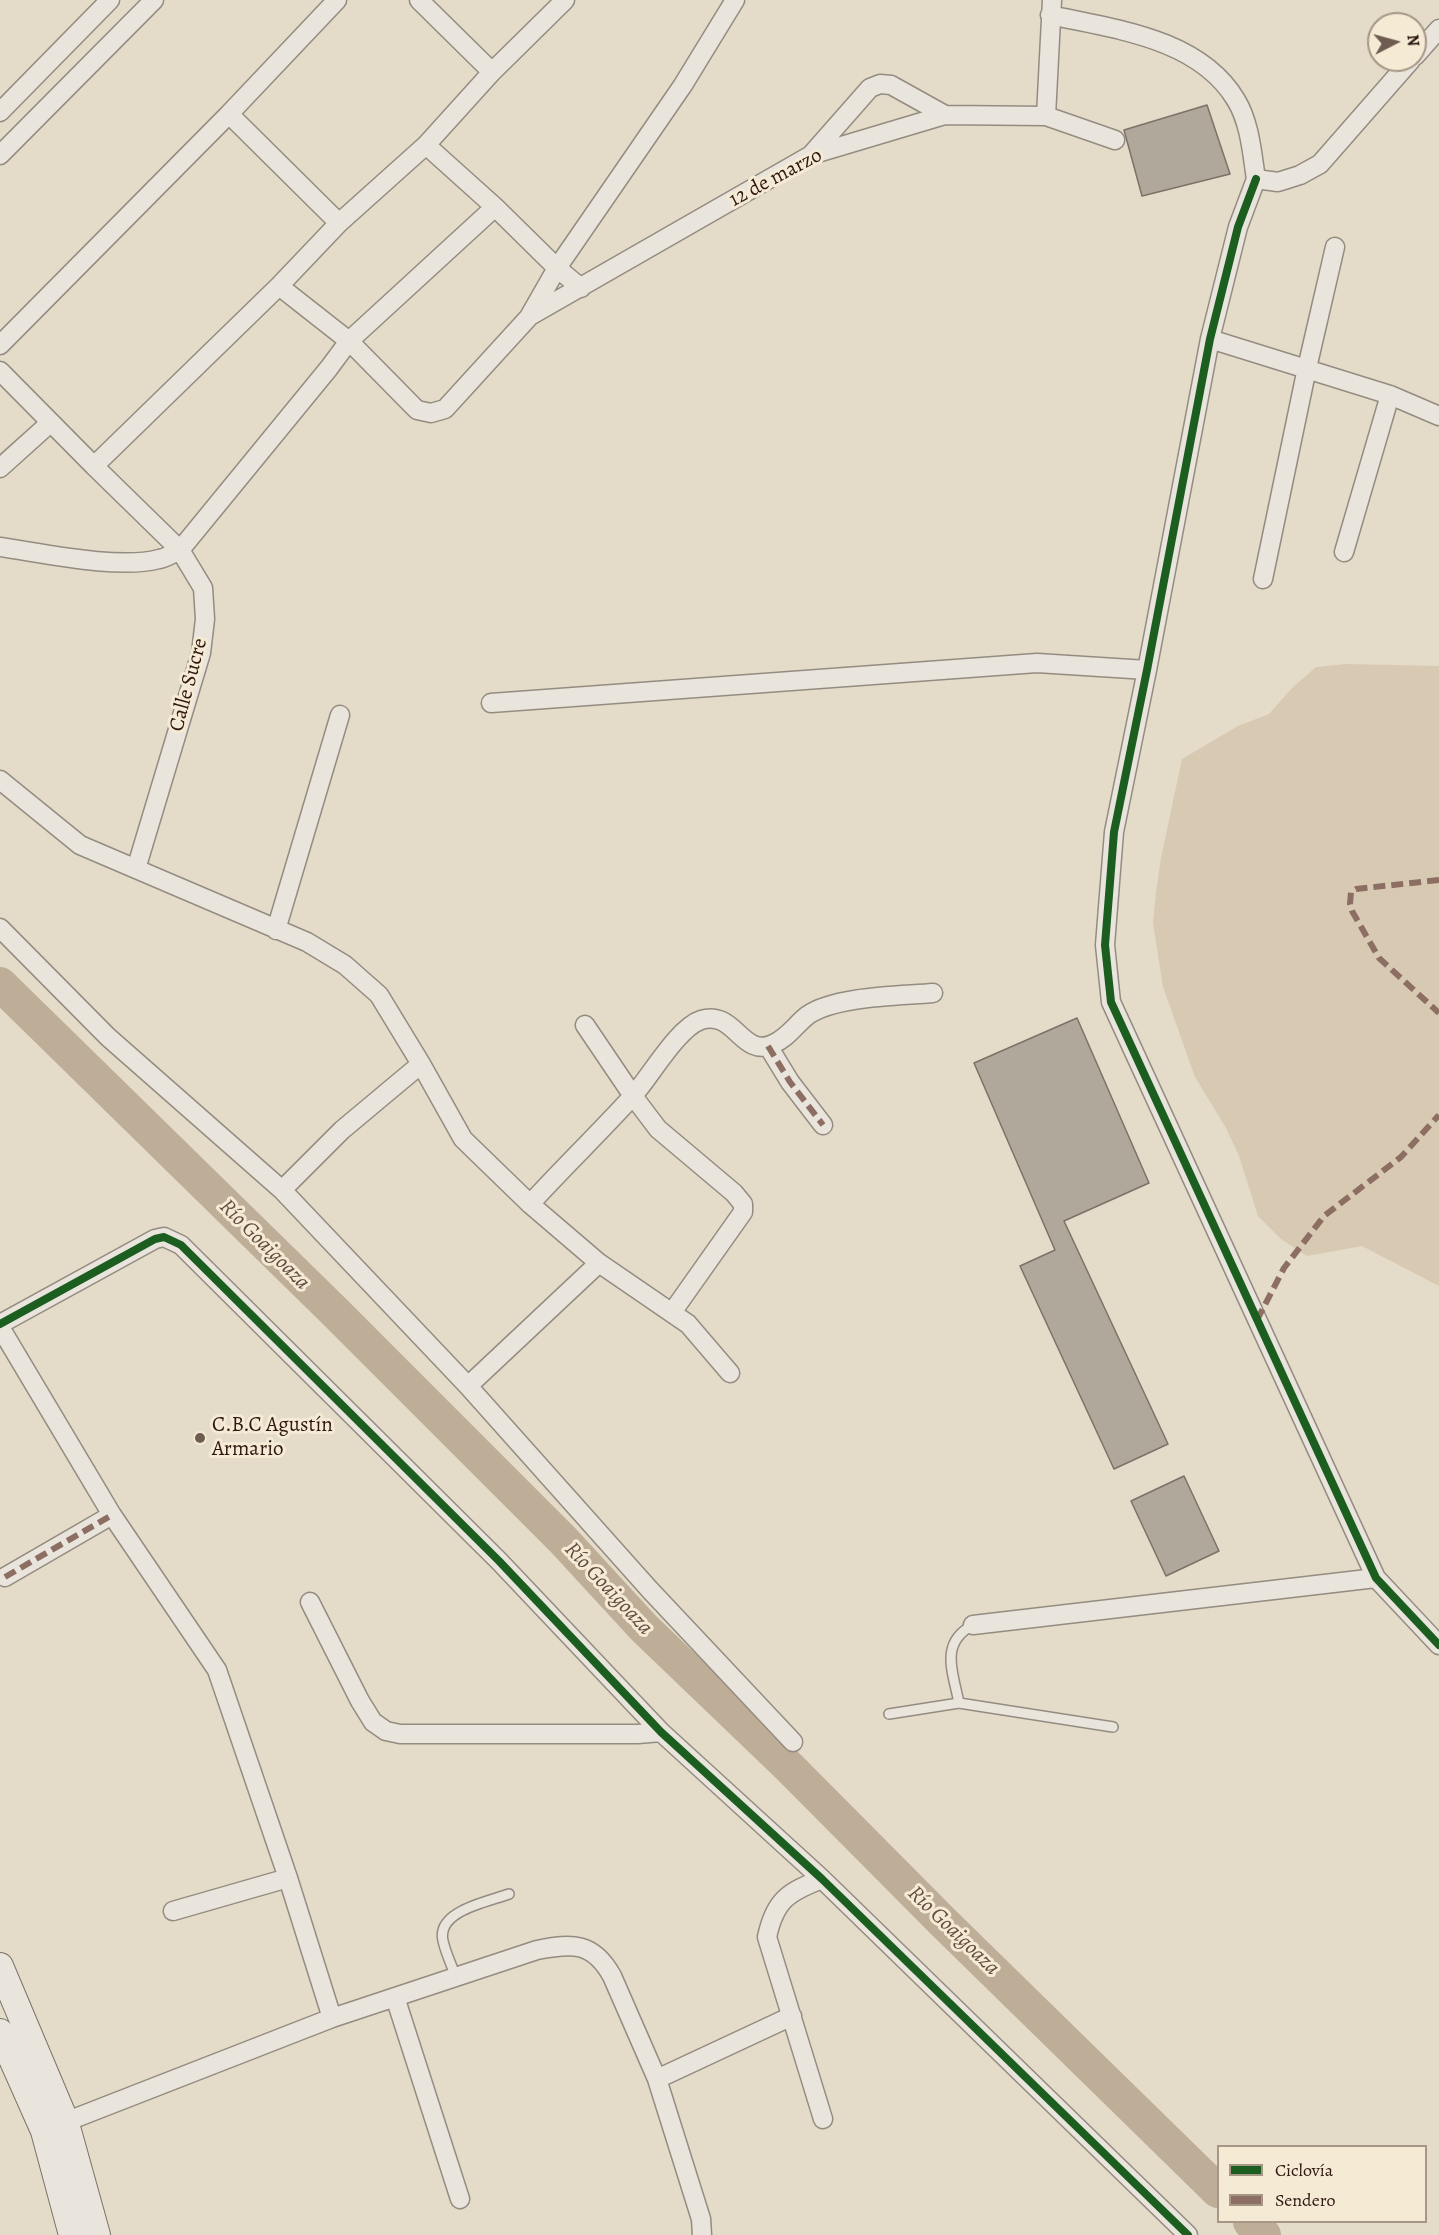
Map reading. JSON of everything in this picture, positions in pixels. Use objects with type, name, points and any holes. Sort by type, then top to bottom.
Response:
[{"type":"main road","points":[[0,1966],[55,2126],[97,2235]]},
{"type":"main road","points":[[0,2032],[55,2126],[72,2235]]},
{"type":"street","points":[[0,112],[110,0]]},
{"type":"street","points":[[0,155],[154,0]]},
{"type":"street","points":[[0,345],[229,114],[337,0]]},
{"type":"street","points":[[419,0],[492,72]]},
{"type":"street","points":[[94,466],[279,286],[339,223],[426,145],[492,72],[565,0]]},
{"type":"street","points":[[279,286],[349,341],[417,410],[431,413],[445,409],[529,317],[557,268],[683,85],[735,0]]},
{"type":"street","points":[[1046,116],[1051,8],[1146,35],[1199,61],[1222,81],[1237,101],[1248,129],[1256,179],[1238,227],[1210,339],[1114,832],[1105,945],[1111,1002],[1376,1578],[1439,1645]]},
{"type":"street","points":[[1427,42],[1439,29]]},
{"type":"street","points":[[1256,179],[1278,182],[1300,175],[1320,164],[1400,72]]},
{"type":"street","points":[[811,156],[870,88],[880,84],[891,85],[945,115]]},
{"type":"street","points":[[229,114],[339,223]]},
{"type":"street","name":"12 de marzo","points":[[529,317],[811,156],[945,115],[1046,116],[1115,140]]},
{"type":"street","points":[[426,145],[581,288]]},
{"type":"street","points":[[0,547],[102,561],[130,562],[159,560],[180,550],[349,341],[495,207]]},
{"type":"street","points":[[1263,579],[1307,368],[1335,248]]},
{"type":"street","points":[[1210,339],[1390,395],[1439,416]]},
{"type":"street","name":"Calle Sucre","points":[[0,371],[180,550],[203,588],[205,619],[201,652],[136,869]]},
{"type":"street","points":[[1344,552],[1390,395]]},
{"type":"street","points":[[0,468],[50,423]]},
{"type":"street","points":[[491,703],[1037,663],[1147,670]]},
{"type":"street","points":[[276,930],[340,715]]},
{"type":"street","points":[[0,780],[80,845],[307,942],[345,965],[379,995],[463,1139],[530,1204],[599,1263],[673,1311],[688,1324],[730,1373]]},
{"type":"street","points":[[0,928],[108,1037],[282,1190],[468,1386],[650,1590],[793,1742]]},
{"type":"street","points":[[530,1204],[633,1096],[680,1037],[699,1021],[716,1018],[723,1020],[748,1042],[768,1046],[794,1030],[808,1015],[827,1006],[856,1000],[933,993]]},
{"type":"street","points":[[585,1025],[658,1129],[734,1193],[743,1204],[743,1212],[673,1311]]},
{"type":"street","points":[[768,1046],[790,1082],[823,1125]]},
{"type":"street","points":[[282,1190],[342,1130],[421,1064]]},
{"type":"street","points":[[332,2018],[288,1878],[217,1670],[112,1515],[0,1325],[155,1239],[164,1237],[181,1245],[499,1561],[661,1732],[822,1879],[1188,2235]]},
{"type":"street","points":[[468,1386],[599,1263]]},
{"type":"street","points":[[5,1576],[112,1515]]},
{"type":"street","points":[[973,1625],[1376,1578]]},
{"type":"street","points":[[310,1602],[360,1701],[373,1722],[386,1731],[400,1734],[661,1732]]},
{"type":"street","points":[[173,1911],[288,1878]]},
{"type":"street","points":[[822,1879],[796,1889],[782,1902],[772,1917],[767,1937],[823,2119]]},
{"type":"street","points":[[55,2126],[332,2018],[537,1950],[577,1946],[588,1950],[604,1961],[657,2079],[701,2219],[702,2235]]},
{"type":"street","points":[[395,1997],[460,2199]]},
{"type":"street","points":[[657,2079],[792,2016]]},
{"type":"lane","points":[[959,1703],[951,1651],[953,1642],[961,1631],[973,1625]]},
{"type":"lane","points":[[889,1714],[959,1703],[1113,1727]]},
{"type":"lane","points":[[456,1977],[443,1940],[442,1929],[445,1921],[454,1914],[509,1894]]},
{"type":"shaded area","points":[[1346,664],[1439,666],[1439,1286],[1362,1246],[1307,1256],[1281,1239],[1258,1216],[1239,1156],[1226,1128],[1195,1077],[1163,987],[1153,923],[1161,858],[1182,759],[1238,726],[1269,714],[1292,688],[1316,667]]},
{"type":"building","points":[[1207,105],[1230,174],[1142,196],[1124,130]]},
{"type":"building","points":[[1077,1018],[1149,1183],[1064,1221],[1168,1444],[1114,1469],[1020,1266],[1055,1250],[974,1063]]},
{"type":"building","points":[[1184,1476],[1219,1551],[1166,1576],[1131,1501]]},
{"type":"waterway","name":"Río Goaigoaza","points":[[0,984],[334,1311],[563,1540],[644,1628],[789,1767],[944,1923],[1217,2190]]},
{"type":"waterway","name":"Río Goaigoaza","points":[[1251,2223],[1264,2235]]},
{"type":"marked path","points":[[1439,880],[1356,889],[1351,892],[1350,904],[1379,958],[1439,1013]]},
{"type":"marked path","points":[[768,1046],[790,1082],[823,1125]]},
{"type":"marked path","points":[[1257,1320],[1284,1268],[1324,1216],[1401,1157],[1439,1115]]},
{"type":"marked path","points":[[5,1577],[112,1515]]},
{"type":"cycle path","points":[[1256,179],[1238,227],[1210,339],[1114,832],[1105,945],[1111,1002],[1376,1578],[1439,1645]]},
{"type":"cycle path","points":[[0,1324],[155,1239],[164,1237],[181,1245],[499,1561],[661,1732],[822,1879],[1188,2235]]},
{"type":"place","name":"C.B.C Agustín Armario","points":[[200,1438]]}]
